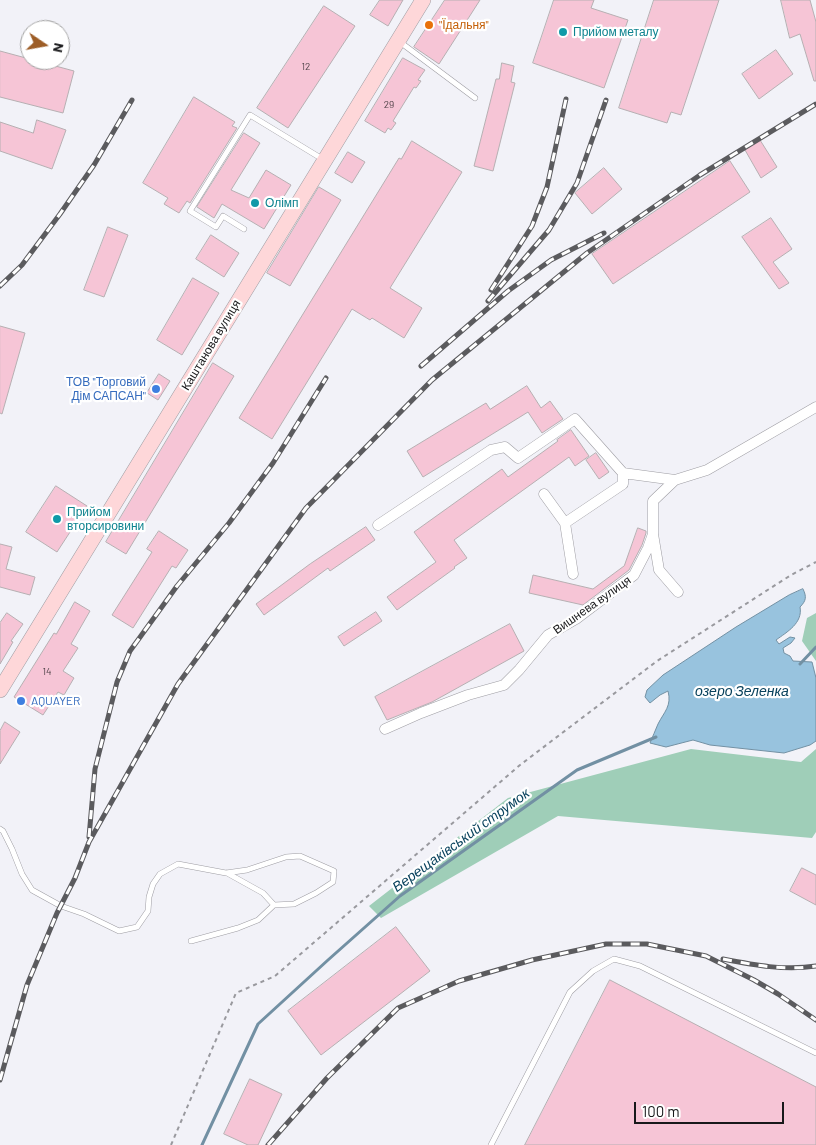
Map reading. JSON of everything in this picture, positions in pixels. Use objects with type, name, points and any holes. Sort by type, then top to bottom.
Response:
[{"type":"street","name":"Каштанова вулиця","points":[[0,690],[423,0]]},
{"type":"street","name":"Вишнева вулиця","points":[[623,473],[675,480],[708,470],[816,407]]},
{"type":"street","points":[[378,525],[492,450],[505,447],[518,458],[575,419],[623,473],[622,484],[565,523]]},
{"type":"street","name":"Вишнева вулиця","points":[[675,480],[653,501],[653,534],[659,570],[678,592]]},
{"type":"street","points":[[544,494],[565,523],[573,574]]},
{"type":"street","name":"Вишнева вулиця","points":[[385,729],[468,695],[504,685],[548,635],[576,619],[634,575],[653,534]]},
{"type":"lane","points":[[398,41],[475,98]]},
{"type":"lane","points":[[244,229],[223,216],[216,227],[190,211],[250,115],[324,160]]},
{"type":"lane","points":[[0,829],[3,831],[22,874],[32,890],[61,906],[84,914],[119,931],[137,927],[148,911],[149,897],[153,884],[160,874],[178,864],[226,873],[263,893],[274,905]]},
{"type":"lane","points":[[191,941],[258,920],[274,905],[294,904],[333,882],[334,871],[300,856],[286,857],[247,870],[226,873]]},
{"type":"lane","points":[[491,1145],[570,992],[593,971],[614,959],[640,966],[816,1053]]},
{"type":"path","points":[[171,1145],[236,993],[275,976],[520,765],[657,662],[791,575],[816,562]]},
{"type":"green space","points":[[816,613],[816,661],[802,641],[807,618]]},
{"type":"green space","points":[[691,749],[801,762],[816,749],[816,832],[812,838],[558,816],[381,918],[369,906],[508,798]]},
{"type":"water","name":"озеро Зеленка","points":[[803,589],[805,599],[800,607],[797,622],[776,640],[779,644],[790,637],[795,638],[783,648],[784,653],[790,656],[793,661],[812,662],[816,678],[816,741],[810,745],[784,753],[710,745],[693,740],[666,747],[650,743],[667,709],[669,696],[668,691],[650,703],[645,697],[647,690],[663,675],[736,627],[789,595]]},
{"type":"building","points":[[380,0],[403,0],[388,26],[370,15]]},
{"type":"building","points":[[445,0],[480,0],[439,64],[414,47]]},
{"type":"building","points":[[554,0],[594,0],[591,8],[628,20],[604,88],[533,63]]},
{"type":"building","points":[[654,0],[719,0],[681,115],[671,112],[667,123],[619,108]]},
{"type":"building","points":[[781,0],[810,0],[816,22],[816,81],[814,81],[800,34],[790,38]]},
{"type":"building","points":[[324,6],[355,26],[288,128],[257,108]]},
{"type":"building","points":[[776,50],[793,74],[759,99],[742,74]]},
{"type":"building","points":[[0,51],[20,56],[20,70],[74,71],[63,113],[0,97]]},
{"type":"building","points":[[403,58],[425,70],[418,80],[421,81],[416,88],[414,87],[393,121],[396,123],[391,130],[388,128],[385,133],[365,121]]},
{"type":"building","points":[[502,63],[514,66],[511,82],[515,83],[493,171],[474,166],[496,79],[499,79]]},
{"type":"building","points":[[194,97],[235,122],[232,126],[237,128],[190,203],[187,201],[179,213],[164,204],[168,198],[143,183]]},
{"type":"building","points":[[37,120],[66,130],[52,169],[0,151],[0,122],[33,133]]},
{"type":"building","points":[[244,133],[260,143],[231,190],[249,198],[266,170],[291,185],[264,229],[222,204],[214,218],[197,207]]},
{"type":"building","points":[[760,140],[777,167],[761,178],[745,150]]},
{"type":"building","points":[[412,141],[462,172],[390,288],[422,308],[404,338],[372,318],[370,320],[352,309],[272,439],[239,418],[399,158],[401,159]]},
{"type":"building","points":[[348,152],[365,162],[352,183],[335,173]]},
{"type":"building","points":[[730,161],[750,192],[613,284],[592,254]]},
{"type":"building","points":[[604,168],[622,189],[592,214],[575,193]]},
{"type":"building","points":[[319,187],[341,200],[290,286],[267,273]]},
{"type":"building","points":[[771,218],[792,249],[773,262],[789,283],[779,289],[742,237]]},
{"type":"building","points":[[108,227],[128,235],[104,297],[84,290]]},
{"type":"building","points":[[211,235],[239,253],[224,277],[196,259]]},
{"type":"building","points":[[193,278],[219,293],[182,355],[157,340]]},
{"type":"building","points":[[0,326],[25,333],[2,414],[0,413]]},
{"type":"building","points":[[213,363],[234,376],[126,554],[106,542]]},
{"type":"building","points":[[159,374],[170,381],[158,400],[147,393]]},
{"type":"building","points":[[527,386],[541,408],[550,401],[563,419],[542,433],[528,412],[423,477],[407,451],[486,403],[490,409]]},
{"type":"building","points":[[571,430],[589,456],[575,466],[569,457],[454,540],[467,558],[397,610],[387,597],[436,562],[414,532],[502,469],[508,477]]},
{"type":"building","points":[[596,453],[609,472],[599,479],[586,460]]},
{"type":"building","name":"Прийом вторсировини","points":[[56,486],[87,506],[57,552],[26,532]]},
{"type":"building","points":[[366,527],[375,540],[330,571],[328,568],[264,615],[256,604],[310,564]]},
{"type":"building","points":[[638,528],[646,531],[646,533],[629,570],[583,605],[529,593],[533,575],[593,589],[624,566]]},
{"type":"building","points":[[159,531],[188,550],[176,568],[172,566],[133,628],[112,615],[152,552],[147,549]]},
{"type":"building","points":[[0,544],[12,547],[6,569],[35,577],[30,595],[0,587]]},
{"type":"building","points":[[75,602],[90,611],[71,644],[78,648],[63,671],[74,678],[64,695],[58,692],[43,715],[14,697]]},
{"type":"building","points":[[376,612],[382,621],[344,646],[338,637]]},
{"type":"building","points":[[7,613],[23,624],[11,641],[13,642],[0,664],[0,623]]},
{"type":"building","points":[[510,624],[524,651],[432,702],[387,720],[375,697]]},
{"type":"building","points":[[5,722],[20,732],[0,764],[0,731]]},
{"type":"building","points":[[802,868],[816,875],[816,905],[790,891]]},
{"type":"building","points":[[396,927],[430,971],[321,1055],[288,1011]]},
{"type":"building","points":[[610,980],[816,1087],[816,1145],[525,1145]]},
{"type":"building","points":[[250,1079],[282,1094],[258,1145],[248,1145],[224,1134]]},
{"type":"waterway","name":"Верещаківський струмок","points":[[800,664],[816,647]]},
{"type":"waterway","name":"Верещаківський струмок","points":[[202,1145],[258,1024],[328,960],[400,896],[577,770],[656,737]]},
{"type":"railway","points":[[491,290],[532,226],[547,187],[566,99]]},
{"type":"railway","points":[[0,286],[22,265],[60,214],[94,165],[132,100]]},
{"type":"railway","points":[[488,301],[549,230],[577,183],[606,100]]},
{"type":"railway","points":[[0,1080],[27,985],[89,842],[178,684],[306,508],[432,380],[587,253],[700,175],[816,104]]},
{"type":"railway","points":[[421,366],[508,291],[551,260],[604,233]]},
{"type":"railway","points":[[89,837],[95,769],[117,682],[130,651],[177,586],[229,523],[273,463],[326,378]]},
{"type":"railway","points":[[268,1145],[327,1078],[398,1008],[459,981],[532,960],[606,944],[647,944],[706,956],[754,980],[816,1020]]},
{"type":"railway","points":[[723,959],[781,968],[816,966]]},
{"type":"place","name":"\"Їдальня\"","points":[[429,25]]},
{"type":"place","name":"Прийом металу","points":[[563,32]]},
{"type":"place","name":"Олімп","points":[[255,203]]},
{"type":"place","name":"ТОВ \"Торговий Дім САПСАН\"","points":[[156,389]]},
{"type":"place","name":"Прийом вторсировини","points":[[57,519]]},
{"type":"place","name":"AQUAYER","points":[[21,701]]}]
